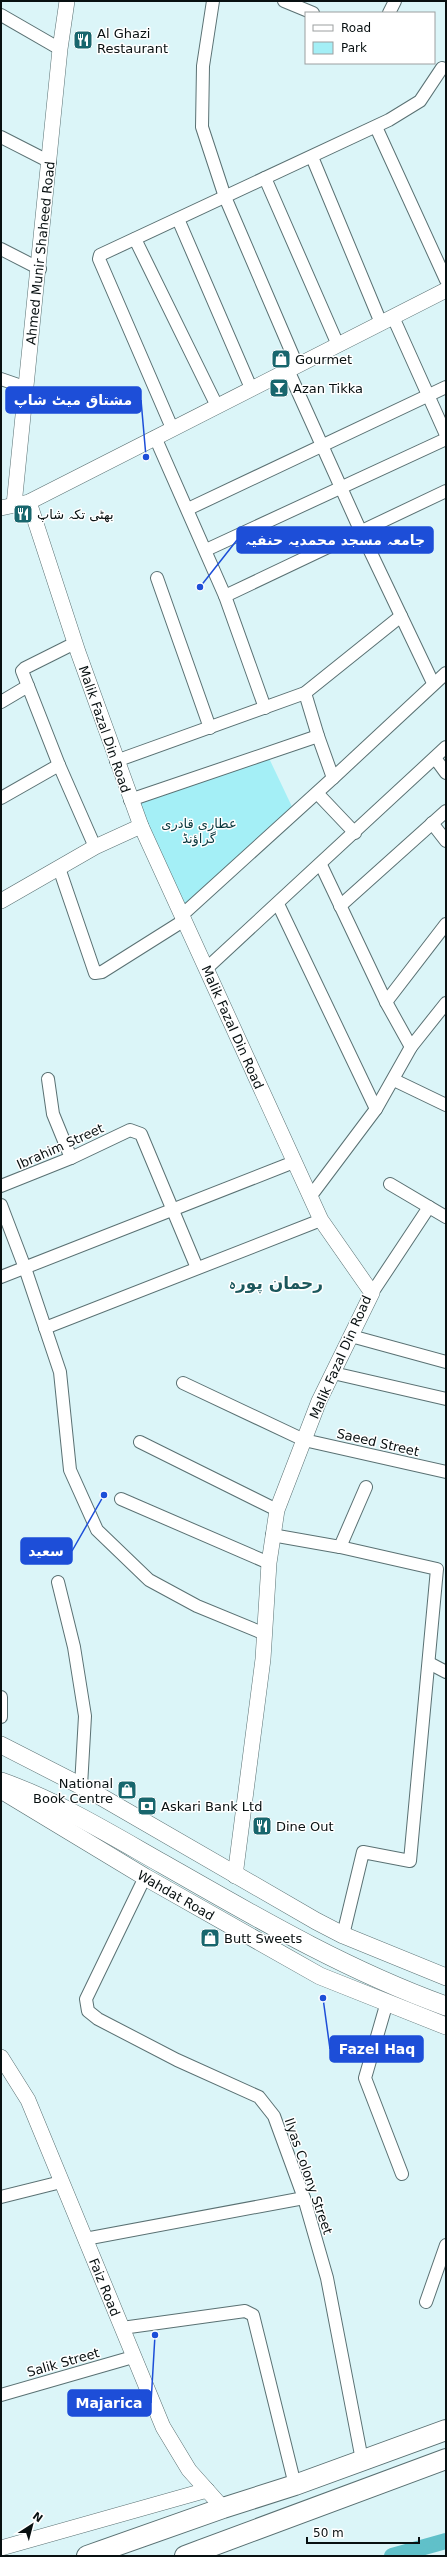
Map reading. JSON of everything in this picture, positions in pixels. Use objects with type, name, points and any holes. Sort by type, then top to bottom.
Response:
[{"type":"highway","points":[[87,2556],[223,2508],[295,2485],[446,2430]]},
{"type":"highway","points":[[185,2556],[446,2459]]},
{"type":"main road","points":[[1,1744],[81,1786],[235,1876],[343,1935],[446,1976]]},
{"type":"main road","points":[[1,1782],[105,1831],[327,1954],[368,1974],[446,2006]]},
{"type":"main road","name":"Wahdat Road","points":[[1,1790],[145,1877],[320,1976],[446,2026]]},
{"type":"street","name":"Ahmed Munir Shaheed Road","points":[[8,507],[27,388],[40,269],[60,49],[67,1]]},
{"type":"street","points":[[212,1],[203,66],[202,128],[225,197],[323,445],[361,532],[433,683]]},
{"type":"street","points":[[284,1],[311,12]]},
{"type":"street","points":[[390,12],[395,1]]},
{"type":"street","points":[[1,15],[60,49]]},
{"type":"street","points":[[172,428],[99,259],[105,252],[376,127],[420,101],[440,67]]},
{"type":"street","points":[[376,127],[446,280]]},
{"type":"street","points":[[1,137],[50,162]]},
{"type":"street","points":[[312,157],[387,320],[428,395],[446,435]]},
{"type":"street","points":[[265,178],[338,345]]},
{"type":"street","points":[[178,219],[251,388]]},
{"type":"street","points":[[135,239],[217,406]]},
{"type":"street","points":[[1,249],[40,269]]},
{"type":"street","points":[[8,507],[29,502],[446,290]]},
{"type":"street","points":[[1,379],[27,388]]},
{"type":"street","points":[[188,509],[446,387]]},
{"type":"street","points":[[155,438],[188,509],[225,596],[265,708]]},
{"type":"street","points":[[206,550],[446,439]]},
{"type":"street","points":[[225,596],[446,491]]},
{"type":"street","name":"Malik Fazal Din Road","points":[[29,502],[75,643],[130,800],[141,826],[182,918],[207,968],[310,1198],[321,1220],[372,1293],[333,1373],[304,1440],[277,1510],[272,1535],[269,1563],[265,1634],[235,1876]]},
{"type":"street","points":[[157,578],[210,728]]},
{"type":"street","points":[[116,761],[305,693],[402,616]]},
{"type":"street","points":[[75,643],[24,668],[22,671],[59,766],[94,847]]},
{"type":"street","points":[[59,868],[96,972],[102,972],[182,918],[433,683],[446,673]]},
{"type":"street","points":[[1,702],[28,686]]},
{"type":"street","points":[[305,693],[333,778]]},
{"type":"street","points":[[130,800],[318,736]]},
{"type":"street","points":[[207,968],[278,904],[446,747]]},
{"type":"street","points":[[435,758],[446,773]]},
{"type":"street","points":[[1,798],[59,766]]},
{"type":"street","points":[[317,793],[355,832]]},
{"type":"street","points":[[340,906],[446,811]]},
{"type":"street","points":[[432,823],[446,841]]},
{"type":"street","points":[[1,901],[94,847],[141,826]]},
{"type":"street","points":[[320,865],[386,1002],[411,1046]]},
{"type":"street","points":[[278,904],[376,1109]]},
{"type":"street","points":[[386,1002],[446,924]]},
{"type":"street","points":[[310,1198],[376,1109],[394,1080],[411,1046],[446,1004]]},
{"type":"street","points":[[48,1078],[53,1114],[71,1158]]},
{"type":"street","points":[[394,1080],[446,1105]]},
{"type":"street","name":"Ibrahim Street","points":[[1,1186],[71,1158],[130,1130],[141,1134],[173,1209]]},
{"type":"street","points":[[1,1277],[294,1162]]},
{"type":"street","points":[[390,1184],[446,1217]]},
{"type":"street","points":[[1,1205],[25,1268],[60,1372],[70,1470],[97,1530],[149,1580],[196,1606],[265,1634]]},
{"type":"street","points":[[372,1293],[429,1207]]},
{"type":"street","points":[[173,1209],[197,1268]]},
{"type":"street","points":[[45,1328],[321,1220]]},
{"type":"street","points":[[351,1336],[446,1362]]},
{"type":"street","points":[[333,1373],[446,1399]]},
{"type":"street","name":"Saeed Street","points":[[183,1382],[304,1440],[446,1472]]},
{"type":"street","points":[[140,1442],[277,1510]]},
{"type":"street","points":[[340,1547],[366,1487]]},
{"type":"street","points":[[121,1499],[269,1563]]},
{"type":"street","points":[[272,1535],[340,1547],[442,1571],[429,1663],[410,1861],[363,1852],[343,1935]]},
{"type":"street","points":[[58,1582],[74,1647],[85,1716],[81,1786]]},
{"type":"street","points":[[429,1663],[446,1672]]},
{"type":"street","points":[[1,1697],[1,1717]]},
{"type":"street","name":"Ilyas Colony Street","points":[[145,1877],[86,1999],[88,2011],[98,2019],[178,2060],[259,2097],[274,2116],[304,2198],[327,2278],[362,2460]]},
{"type":"street","points":[[387,2002],[365,2078],[402,2174]]},
{"type":"street","name":"Faiz Road","points":[[1,2057],[28,2100],[60,2182],[133,2356],[173,2446],[189,2470],[223,2508]]},
{"type":"street","points":[[1,2198],[60,2182]]},
{"type":"street","points":[[85,2239],[304,2198]]},
{"type":"street","points":[[426,2302],[446,2245]]},
{"type":"street","points":[[122,2328],[245,2311],[253,2315],[295,2485]]},
{"type":"street","name":"Salik Street","points":[[1,2395],[133,2356]]},
{"type":"street","points":[[1,2548],[207,2490]]},
{"type":"green space","name":"عطاری قادری گراؤنڈ","points":[[267,754],[295,813],[181,916],[130,800]]},
{"type":"waterway","points":[[392,2556],[446,2541]]},
{"type":"place","name":"Al Ghazi Restaurant","points":[[83,40]]},
{"type":"place","name":"Gourmet","points":[[281,359]]},
{"type":"place","name":"Azan Tikka","points":[[279,388]]},
{"type":"place","name":"مشتاق میٹ شاپ","points":[[146,457]]},
{"type":"place","name":"بھٹی تکہ شاپ","points":[[23,514]]},
{"type":"place","name":"جامعہ مسجد محمدیہ حنفیہ","points":[[200,587]]},
{"type":"place","name":"سعید","points":[[104,1495]]},
{"type":"place","name":"National Book Centre","points":[[127,1790]]},
{"type":"place","name":"Askari Bank Ltd","points":[[147,1806]]},
{"type":"place","name":"Dine Out","points":[[262,1826]]},
{"type":"place","name":"Butt Sweets","points":[[210,1938]]},
{"type":"place","name":"Fazel Haq","points":[[323,1998]]},
{"type":"place","name":"Majarica","points":[[155,2335]]},
{"type":"district","name":"رحمان پورہ","points":[[276,1283]]}]
